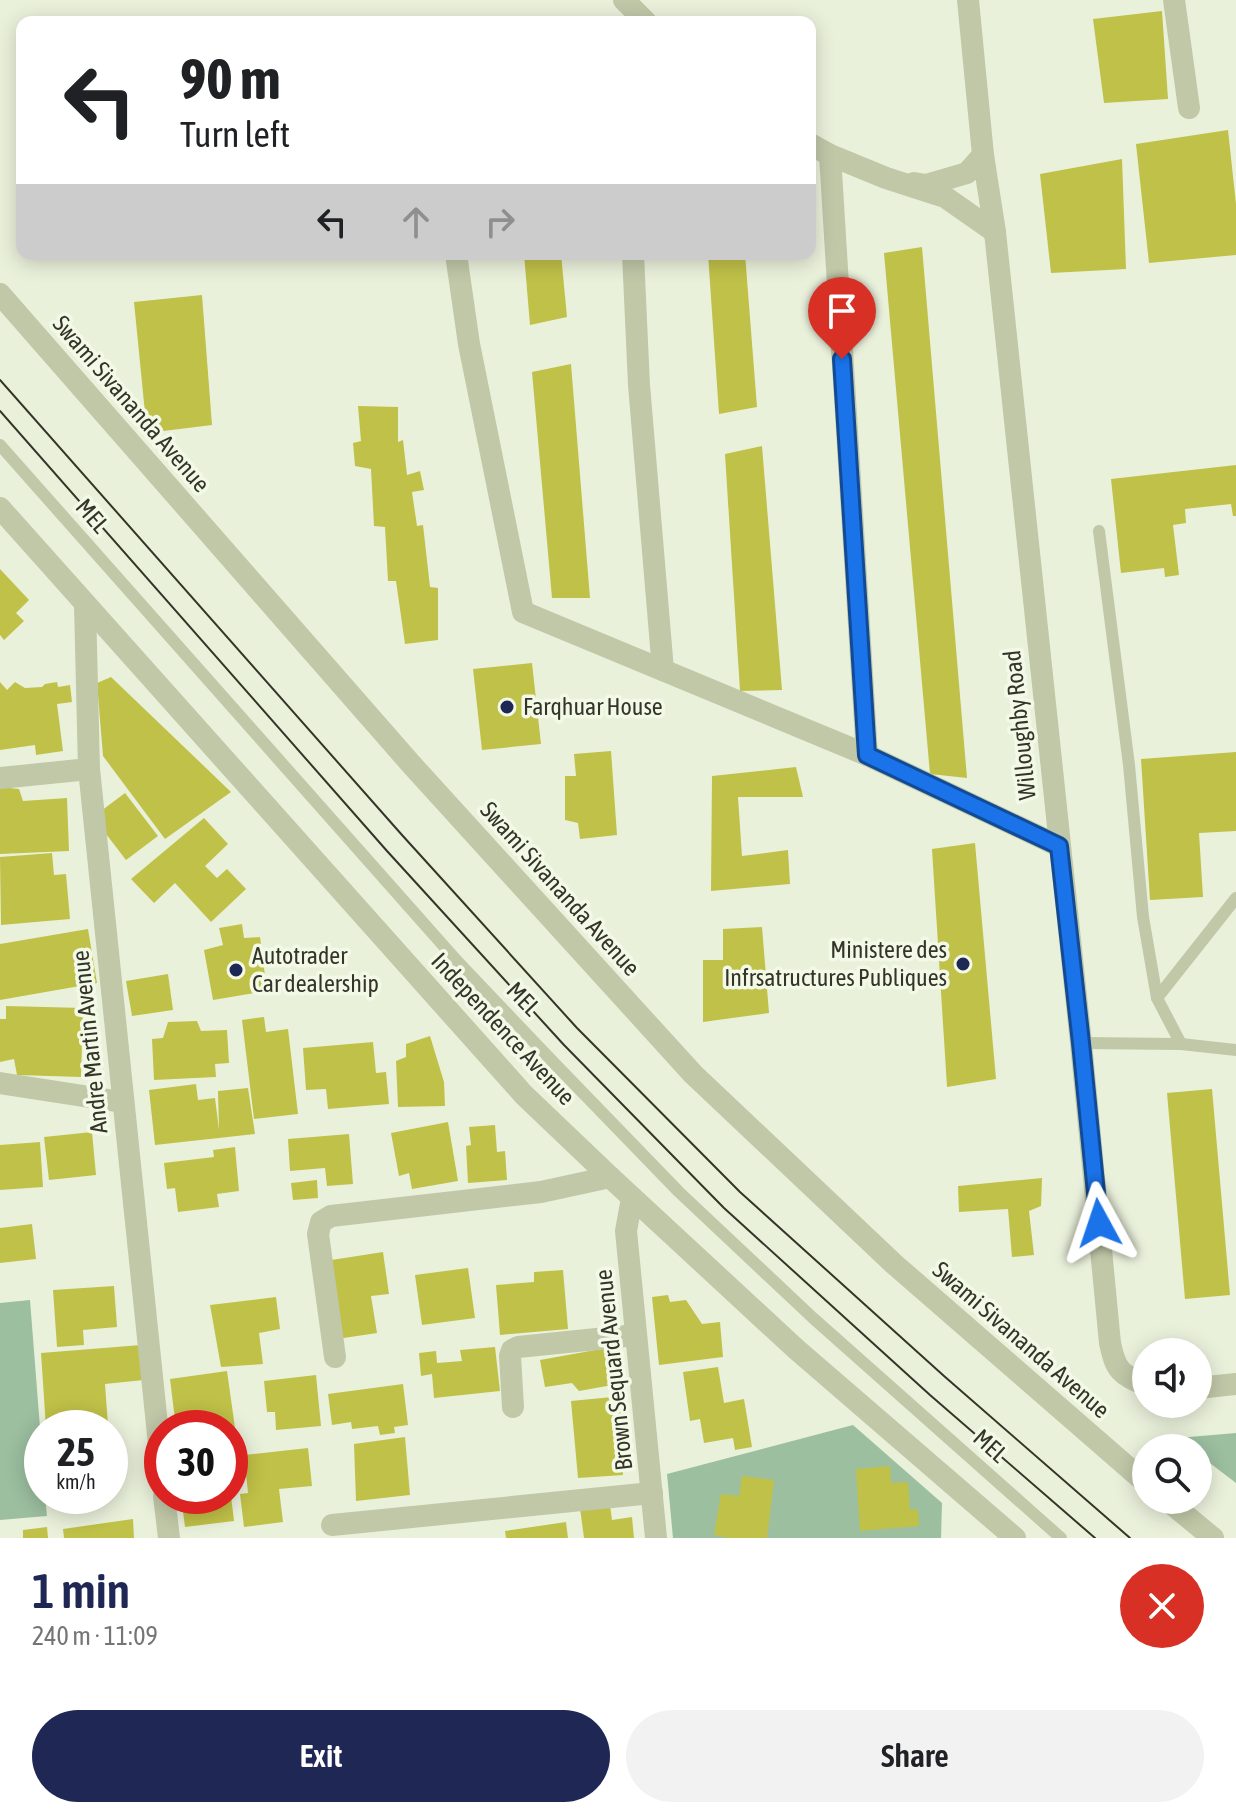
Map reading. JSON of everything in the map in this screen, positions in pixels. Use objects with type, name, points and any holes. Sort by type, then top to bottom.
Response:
[{"type":"street","points":[[624,0],[640,16]]},
{"type":"street","name":"Willoughby Road","points":[[968,0],[1081,1043],[1110,1343],[1114,1363],[1132,1379]]},
{"type":"street","points":[[1174,0],[1189,108]]},
{"type":"street","points":[[867,755],[820,150],[886,178],[945,197],[995,232]]},
{"type":"street","points":[[886,178],[926,185],[940,182],[967,173],[983,155]]},
{"type":"street","points":[[457,260],[469,344],[523,612],[867,755],[1059,846]]},
{"type":"street","points":[[633,260],[639,385],[663,670]]},
{"type":"street","name":"Swami Sivananda Avenue","points":[[0,294],[401,752],[693,1074],[894,1264],[1132,1471]]},
{"type":"street","name":"Independence Avenue","points":[[0,508],[524,1095],[796,1349],[1015,1538]]},
{"type":"street","name":"Andre Martin Avenue","points":[[85,605],[89,769],[155,1410]]},
{"type":"street","points":[[0,778],[89,769]]},
{"type":"street","points":[[0,1083],[122,1102]]},
{"type":"street","points":[[335,1357],[318,1234],[321,1222],[331,1216],[541,1192],[610,1177]]},
{"type":"street","name":"Brown Sequard Avenue","points":[[632,1198],[626,1231],[656,1538]]},
{"type":"street","points":[[513,1407],[512,1350],[636,1335]]},
{"type":"street","points":[[1212,1387],[1236,1384]]},
{"type":"street","points":[[332,1525],[652,1493]]},
{"type":"street","points":[[166,1514],[169,1538]]},
{"type":"street","points":[[1184,1514],[1213,1538]]},
{"type":"lane","name":"MEL","points":[[0,445],[457,961],[679,1192],[802,1307],[1061,1538]]},
{"type":"lane","points":[[1099,531],[1129,765],[1143,917],[1157,998],[1181,1044]]},
{"type":"lane","points":[[1157,998],[1236,898]]},
{"type":"lane","points":[[1081,1043],[1181,1044],[1236,1050]]},
{"type":"green space","points":[[30,1300],[39,1410],[24,1410],[24,1514],[47,1516],[0,1520],[0,1303]]},
{"type":"green space","points":[[853,1425],[942,1503],[941,1538],[673,1538],[667,1474]]},
{"type":"green space","points":[[1236,1433],[1236,1483],[1212,1465],[1212,1435]]},
{"type":"building","points":[[1162,11],[1168,99],[1104,103],[1093,19]]},
{"type":"building","points":[[1228,130],[1236,204],[1236,255],[1149,263],[1136,144]]},
{"type":"building","points":[[1122,159],[1126,269],[1051,273],[1040,174]]},
{"type":"building","points":[[922,247],[967,778],[930,774],[884,253]]},
{"type":"building","points":[[525,260],[562,260],[567,317],[530,325]]},
{"type":"building","points":[[708,260],[745,260],[757,407],[719,414]]},
{"type":"building","points":[[202,295],[212,425],[147,433],[134,302]]},
{"type":"building","points":[[571,364],[590,598],[552,598],[532,372]]},
{"type":"building","points":[[358,406],[398,407],[398,442],[403,440],[407,475],[420,471],[424,490],[412,492],[417,526],[423,525],[430,587],[438,588],[438,640],[405,644],[396,581],[388,581],[385,527],[374,526],[371,469],[355,466],[353,443],[361,441]]},
{"type":"building","points":[[762,446],[782,690],[740,691],[725,454]]},
{"type":"building","points":[[1236,465],[1236,516],[1233,516],[1231,504],[1185,509],[1186,523],[1173,525],[1179,575],[1165,577],[1164,568],[1121,573],[1111,479]]},
{"type":"building","points":[[0,569],[29,600],[16,613],[24,621],[4,640],[0,635]]},
{"type":"building","name":"Farqhuar House","points":[[532,663],[541,744],[482,750],[473,669]]},
{"type":"building","points":[[111,677],[231,792],[165,839],[103,756],[97,683]]},
{"type":"building","points":[[0,682],[7,690],[15,682],[25,688],[57,682],[58,687],[70,685],[72,702],[57,704],[63,751],[36,755],[35,745],[0,750]]},
{"type":"building","points":[[611,751],[617,835],[580,839],[578,823],[565,820],[565,776],[576,776],[574,754]]},
{"type":"building","points":[[1236,752],[1236,831],[1199,833],[1203,897],[1150,900],[1141,759]]},
{"type":"building","points":[[796,767],[803,797],[738,797],[742,856],[788,850],[790,884],[711,891],[712,776]]},
{"type":"building","points":[[0,787],[19,789],[23,801],[67,798],[69,851],[0,854]]},
{"type":"building","points":[[125,793],[158,836],[126,860],[93,817]]},
{"type":"building","points":[[204,818],[228,844],[205,866],[217,878],[227,869],[246,889],[211,922],[175,883],[154,903],[131,879]]},
{"type":"building","name":"Ministere des Infrsatructures Publiques","points":[[975,843],[996,1079],[947,1087],[932,849]]},
{"type":"building","points":[[52,853],[54,875],[66,874],[70,919],[1,925],[0,857]]},
{"type":"building","name":"Autotrader Car dealership","points":[[242,924],[244,938],[260,937],[267,991],[213,1000],[204,950],[223,945],[219,928]]},
{"type":"building","points":[[762,927],[769,1013],[703,1022],[703,960],[723,960],[723,929]]},
{"type":"building","points":[[88,929],[97,983],[0,1000],[0,944]]},
{"type":"building","points":[[168,974],[173,1010],[132,1016],[126,981]]},
{"type":"building","points":[[6,1006],[83,1008],[81,1077],[17,1075],[14,1059],[0,1062],[0,1019],[6,1019]]},
{"type":"building","points":[[264,1017],[266,1032],[288,1029],[298,1114],[254,1119],[242,1020]]},
{"type":"building","points":[[197,1021],[201,1031],[227,1030],[229,1063],[215,1064],[216,1077],[154,1080],[152,1039],[163,1038],[168,1022]]},
{"type":"building","points":[[430,1036],[444,1082],[445,1106],[398,1107],[396,1061],[406,1057],[406,1044]]},
{"type":"building","points":[[373,1042],[376,1073],[386,1072],[389,1104],[328,1109],[326,1089],[306,1090],[303,1048]]},
{"type":"building","points":[[196,1084],[198,1100],[215,1098],[219,1130],[218,1091],[248,1088],[255,1134],[155,1145],[149,1090]]},
{"type":"building","points":[[1212,1089],[1230,1295],[1185,1299],[1167,1093]]},
{"type":"building","points":[[448,1122],[458,1181],[412,1189],[409,1173],[399,1176],[391,1133]]},
{"type":"building","points":[[495,1125],[497,1152],[505,1151],[507,1180],[468,1183],[466,1146],[471,1145],[469,1127]]},
{"type":"building","points":[[92,1132],[96,1175],[49,1180],[44,1137]]},
{"type":"building","points":[[349,1134],[353,1184],[327,1186],[325,1168],[290,1171],[288,1139]]},
{"type":"building","points":[[40,1142],[43,1187],[0,1190],[0,1145]]},
{"type":"building","points":[[235,1147],[239,1191],[217,1194],[219,1207],[178,1212],[175,1188],[167,1189],[164,1163],[214,1157],[213,1150]]},
{"type":"building","points":[[1042,1178],[1041,1206],[1029,1211],[1034,1255],[1012,1257],[1008,1209],[959,1212],[958,1186]]},
{"type":"building","points":[[317,1180],[318,1198],[293,1200],[291,1183]]},
{"type":"building","points":[[32,1224],[36,1259],[0,1263],[0,1228]]},
{"type":"building","points":[[383,1252],[389,1294],[371,1296],[377,1333],[337,1339],[325,1261]]},
{"type":"building","points":[[468,1268],[475,1318],[422,1325],[415,1275]]},
{"type":"building","points":[[563,1270],[568,1329],[500,1335],[496,1285],[534,1282],[534,1272]]},
{"type":"building","points":[[114,1286],[117,1327],[83,1330],[84,1345],[57,1347],[53,1290]]},
{"type":"building","points":[[668,1295],[670,1302],[686,1300],[702,1324],[720,1322],[723,1357],[659,1365],[652,1297]]},
{"type":"building","points":[[276,1297],[280,1329],[259,1333],[263,1364],[221,1367],[210,1305]]},
{"type":"building","points":[[141,1345],[144,1380],[105,1384],[107,1410],[45,1410],[41,1353]]},
{"type":"building","points":[[495,1347],[500,1391],[434,1398],[432,1374],[421,1376],[419,1353],[436,1351],[437,1363],[462,1361],[460,1350]]},
{"type":"building","points":[[612,1347],[618,1384],[579,1391],[572,1383],[545,1387],[540,1360]]},
{"type":"building","points":[[718,1367],[724,1403],[744,1399],[752,1447],[735,1450],[733,1438],[704,1443],[700,1419],[690,1421],[683,1372]]},
{"type":"building","points":[[227,1371],[232,1410],[174,1410],[170,1379]]},
{"type":"building","points":[[316,1375],[321,1426],[276,1430],[275,1412],[267,1412],[264,1381]]},
{"type":"building","points":[[403,1384],[408,1425],[394,1427],[395,1433],[380,1435],[378,1426],[352,1429],[351,1422],[332,1425],[328,1394]]},
{"type":"building","points":[[623,1396],[625,1430],[619,1431],[623,1475],[578,1478],[571,1401]]},
{"type":"building","points":[[405,1437],[410,1495],[356,1501],[354,1444]]},
{"type":"building","points":[[308,1448],[312,1486],[279,1489],[283,1522],[244,1527],[242,1514],[248,1514],[248,1455]]},
{"type":"building","points":[[890,1466],[891,1483],[908,1482],[910,1510],[918,1509],[919,1526],[860,1531],[856,1469]]},
{"type":"building","points":[[742,1476],[774,1480],[767,1538],[714,1535],[721,1494],[739,1496]]},
{"type":"building","points":[[610,1505],[612,1520],[632,1517],[634,1538],[584,1538],[580,1508]]},
{"type":"building","points":[[183,1514],[233,1514],[234,1521],[185,1527]]},
{"type":"building","points":[[133,1519],[134,1538],[64,1538],[63,1529]]},
{"type":"building","points":[[566,1522],[568,1538],[506,1538],[505,1531]]},
{"type":"building","points":[[47,1527],[48,1538],[23,1538],[23,1530]]},
{"type":"tram line","points":[[0,380],[577,1028],[740,1192],[1130,1538]]},
{"type":"tram line","points":[[0,411],[387,851],[564,1045],[724,1208],[930,1395],[1095,1538]]},
{"type":"place","name":"Farqhuar House","points":[[507,707]]},
{"type":"place","name":"Ministere des Infrsatructures Publiques","points":[[963,964]]},
{"type":"place","name":"Autotrader Car dealership","points":[[236,970]]},
{"type":"route","points":[[842,359],[867,755],[1059,846],[1099,1223]]}]
